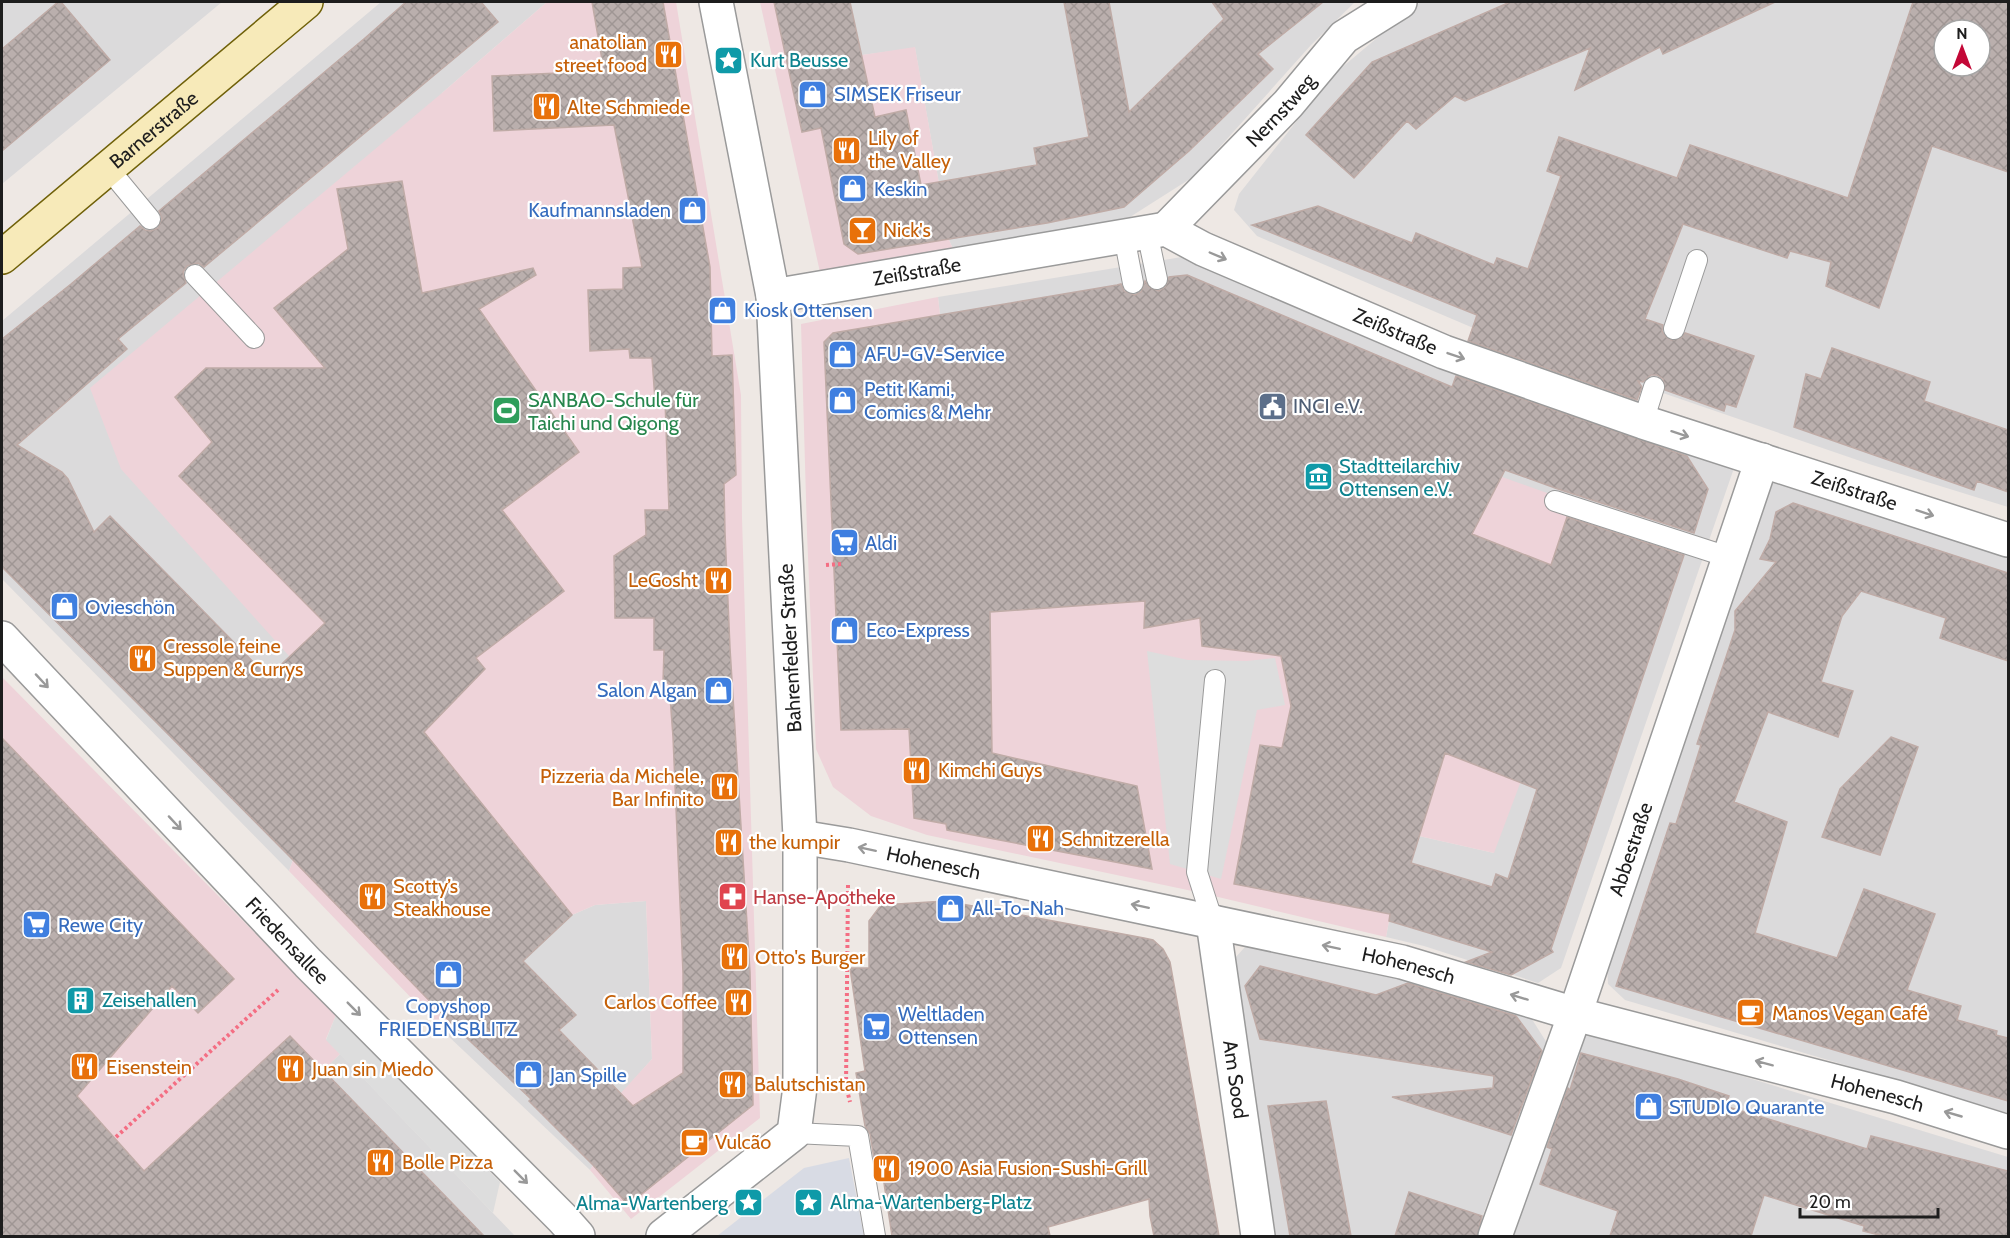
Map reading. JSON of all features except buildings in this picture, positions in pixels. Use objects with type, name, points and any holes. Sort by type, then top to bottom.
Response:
[{"type":"main road","name":"Barnerstraße","points":[[2,257],[306,2]]},
{"type":"street","name":"Bahrenfelder Straße","points":[[716,2],[774,296],[800,837],[800,1087],[794,1133]]},
{"type":"street","name":"Nernstweg","points":[[1146,232],[1288,104],[1344,37],[1400,2]]},
{"type":"street","name":"Zeißstraße","points":[[774,296],[1146,232],[1203,249],[1444,352],[1643,422],[2008,540]]},
{"type":"street","name":"Abbestraße","points":[[1495,1236],[1575,1014],[1762,460]]},
{"type":"street","name":"Friedensallee","points":[[2,638],[308,963],[578,1236]]},
{"type":"street","name":"Hohenesch","points":[[800,837],[849,845],[1402,962],[1575,1014],[1896,1097],[2008,1132]]},
{"type":"street","name":"Am Sood","points":[[1213,921],[1258,1236]]},
{"type":"street","points":[[663,1236],[794,1133]]},
{"type":"lane","points":[[108,168],[150,219]]},
{"type":"lane","points":[[1146,232],[1157,279]]},
{"type":"lane","points":[[1133,283],[1146,232]]},
{"type":"lane","points":[[1674,329],[1697,260]]},
{"type":"lane","points":[[195,275],[254,338]]},
{"type":"lane","points":[[1643,422],[1654,387]]},
{"type":"lane","points":[[1555,501],[1728,556]]},
{"type":"lane","points":[[1213,921],[1197,872],[1215,680]]},
{"type":"lane","points":[[794,1133],[858,1136],[875,1236]]},
{"type":"path","points":[[849,845],[846,1086],[858,1136]]},
{"type":"path","points":[[116,1137],[308,963]]},
{"type":"shaded area","points":[[2,2],[222,2],[2,184]]},
{"type":"shaded area","points":[[381,2],[547,2],[442,93],[385,763],[293,860],[289,871],[2,579],[2,321]]},
{"type":"shaded area","points":[[547,2],[676,2],[741,395],[742,518],[760,1118],[631,1219],[590,1170],[633,1106],[620,1094],[652,1059],[646,901],[595,905],[572,915],[452,1025],[446,1034],[289,871],[293,860],[385,763],[121,469],[90,388]]},
{"type":"shaded area","points":[[760,2],[850,2],[862,55],[915,47],[949,240],[954,251],[820,272]]},
{"type":"shaded area","points":[[850,2],[1355,2],[1311,45],[1193,177],[1130,217],[954,251],[949,240],[915,48],[862,55]]},
{"type":"shaded area","points":[[1420,2],[2008,2],[2008,507],[1869,464],[1471,327],[1257,236],[1234,210],[1239,194],[1334,74]]},
{"type":"shaded area","points":[[1188,256],[1742,445],[1561,968],[1538,983],[1424,946],[1386,937],[1389,921],[1419,836],[1494,853],[940,315],[938,297]]},
{"type":"shaded area","points":[[938,297],[940,315],[1395,439],[1606,514],[1589,556],[1577,631],[1494,853],[1419,836],[1389,921],[1386,937],[1197,892],[927,835],[871,816],[833,787],[816,749],[801,324]]},
{"type":"shaded area","points":[[1775,470],[2008,532],[2008,1113],[1625,1000],[1608,984],[1607,965]]},
{"type":"shaded area","points":[[1147,651],[1188,660],[1247,661],[1275,658],[1285,705],[1257,710],[1221,879],[1170,864]]},
{"type":"shaded area","name":"Zeisehallen","points":[[2,677],[336,1015],[326,1039],[340,1054],[265,1126],[293,1225],[281,1236],[2,1236]]},
{"type":"shaded area","points":[[646,901],[652,1059],[621,1094],[633,1106],[590,1170],[446,1034],[452,1025],[572,915],[595,905]]},
{"type":"shaded area","points":[[1254,937],[1528,1013],[1547,1043],[1475,1236],[1276,1236],[1235,958]]},
{"type":"shaded area","points":[[336,1015],[500,1182],[493,1213],[326,1040]]},
{"type":"shaded area","points":[[1594,1031],[2008,1157],[2008,1224],[2000,1236],[1504,1236],[1577,1040]]},
{"type":"shaded area","points":[[340,1054],[515,1236],[281,1236],[293,1225],[265,1126]]},
{"type":"shaded area","name":"Alma-Wartenberg-Platz","points":[[849,1158],[864,1236],[717,1236],[804,1168]]},
{"type":"place","name":"anatolian street food","points":[[668,54]]},
{"type":"place","name":"Kurt Beusse","points":[[729,60]]},
{"type":"place","name":"SIMSEK Friseur","points":[[813,94]]},
{"type":"place","name":"Alte Schmiede","points":[[546,107]]},
{"type":"place","name":"Lily of the Valley","points":[[847,150]]},
{"type":"place","name":"Keskin","points":[[853,189]]},
{"type":"place","name":"Kaufmannsladen","points":[[692,210]]},
{"type":"place","name":"Nick's","points":[[862,230]]},
{"type":"place","name":"Kiosk Ottensen","points":[[723,310]]},
{"type":"place","name":"AFU-GV-Service","points":[[843,354]]},
{"type":"place","name":"Petit Kami, Comics & Mehr","points":[[843,401]]},
{"type":"place","name":"INCI e.V.","points":[[1272,406]]},
{"type":"place","name":"SANBAO-Schule für Taichi und Qigong","points":[[507,411]]},
{"type":"place","name":"Stadtteilarchiv Ottensen e.V.","points":[[1318,477]]},
{"type":"place","name":"Aldi","points":[[844,543]]},
{"type":"place","name":"LeGosht","points":[[719,580]]},
{"type":"place","name":"Ovieschön","points":[[64,607]]},
{"type":"place","name":"Eco-Express","points":[[845,630]]},
{"type":"place","name":"Cressole feine Suppen & Currys","points":[[142,658]]},
{"type":"place","name":"Salon Algan","points":[[718,690]]},
{"type":"place","name":"Kimchi Guys","points":[[917,770]]},
{"type":"place","name":"Pizzeria da Michele, Bar Infinito","points":[[725,787]]},
{"type":"place","name":"Schnitzerella","points":[[1040,839]]},
{"type":"place","name":"the kumpir","points":[[728,842]]},
{"type":"place","name":"Scotty’s Steakhouse","points":[[372,897]]},
{"type":"place","name":"Hanse-Apotheke","points":[[732,897]]},
{"type":"place","name":"All-To-Nah","points":[[951,908]]},
{"type":"place","name":"Rewe City","points":[[37,925]]},
{"type":"place","name":"Otto's Burger","points":[[734,957]]},
{"type":"place","name":"Copyshop FRIEDENSBLITZ","points":[[448,975]]},
{"type":"place","name":"Zeisehallen","points":[[81,1000]]},
{"type":"place","name":"Carlos Coffee","points":[[738,1002]]},
{"type":"place","name":"Manos Vegan Café","points":[[1751,1013]]},
{"type":"place","name":"Weltladen Ottensen","points":[[877,1026]]},
{"type":"place","name":"Eisenstein","points":[[85,1067]]},
{"type":"place","name":"Juan sin Miedo","points":[[291,1069]]},
{"type":"place","name":"Jan Spille","points":[[529,1075]]},
{"type":"place","name":"Balutschistan","points":[[733,1084]]},
{"type":"place","name":"STUDIO Quarante","points":[[1648,1107]]},
{"type":"place","name":"Vulcão","points":[[694,1142]]},
{"type":"place","name":"Bolle Pizza","points":[[381,1162]]},
{"type":"place","name":"1900 Asia Fusion-Sushi-Grill","points":[[887,1168]]},
{"type":"place","name":"Alma-Wartenberg-Platz","points":[[809,1202]]},
{"type":"place","name":"Alma-Wartenberg","points":[[749,1203]]}]
